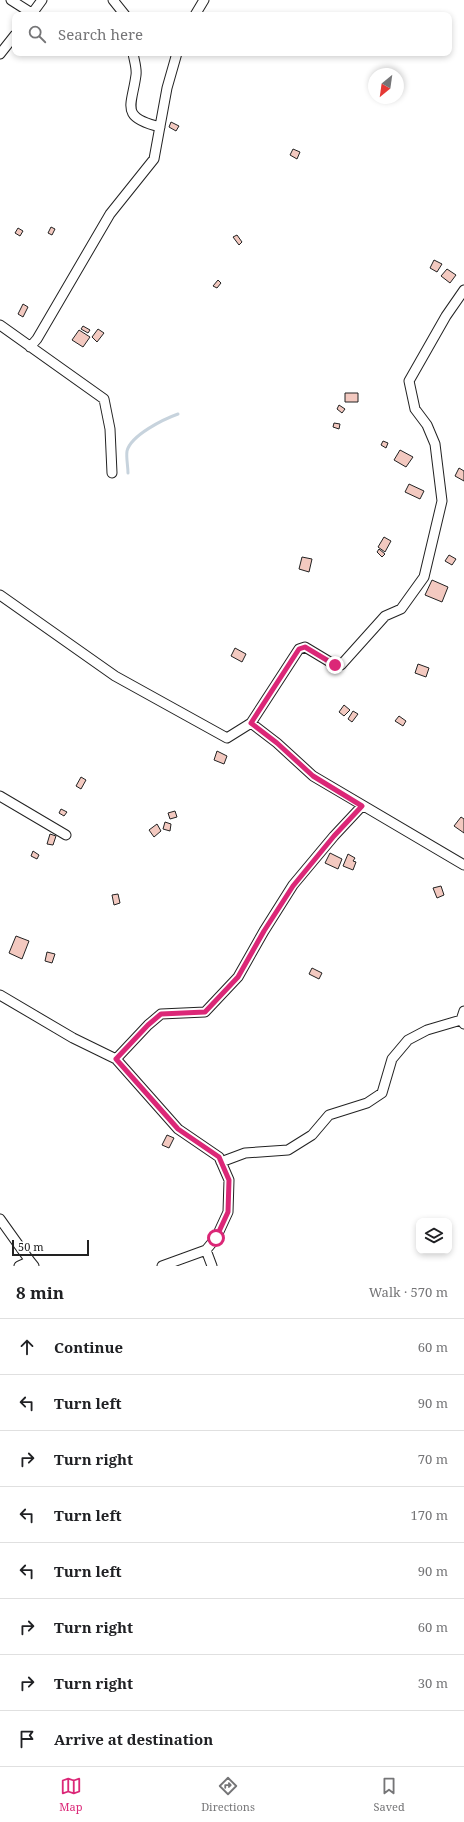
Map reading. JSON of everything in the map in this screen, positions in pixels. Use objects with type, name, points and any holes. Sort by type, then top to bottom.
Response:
[{"type":"street","points":[[11,0],[29,12]]},
{"type":"street","points":[[33,12],[42,0]]},
{"type":"street","points":[[113,0],[123,12]]},
{"type":"street","points":[[197,12],[204,0]]},
{"type":"street","points":[[0,54],[12,39]]},
{"type":"street","points":[[134,56],[137,73],[129,106],[133,115],[144,124],[160,127]]},
{"type":"street","points":[[30,347],[37,339],[110,214],[154,159],[167,88],[176,56]]},
{"type":"street","points":[[0,595],[115,676],[227,738],[251,723],[299,649],[305,647],[335,665],[341,665],[385,616],[401,609],[424,577],[442,501],[435,444],[427,425],[415,409],[409,381],[446,316],[464,290]]},
{"type":"street","points":[[0,325],[104,399],[110,429],[112,473]]},
{"type":"street","points":[[251,723],[277,743],[313,776],[464,865]]},
{"type":"street","points":[[0,796],[66,835]]},
{"type":"street","points":[[116,1059],[148,1025],[161,1014],[205,1012],[238,977],[264,931],[293,886],[334,836],[362,806]]},
{"type":"street","points":[[0,995],[73,1038],[116,1059],[178,1129],[219,1157],[229,1180],[228,1212],[216,1238],[206,1250],[162,1266]]},
{"type":"street","points":[[221,1162],[245,1153],[288,1150],[312,1135],[328,1115],[367,1103],[382,1093],[392,1059],[408,1040],[427,1030],[463,1022],[464,1011]]},
{"type":"street","points":[[0,1219],[32,1264],[19,1266]]},
{"type":"street","points":[[206,1250],[212,1266]]},
{"type":"building","points":[[171,122],[179,126],[176,131],[169,127]]},
{"type":"building","points":[[293,149],[300,152],[297,159],[290,155]]},
{"type":"building","points":[[51,227],[55,229],[52,235],[48,233]]},
{"type":"building","points":[[18,228],[23,231],[20,236],[15,233]]},
{"type":"building","points":[[237,235],[242,242],[239,245],[233,237]]},
{"type":"building","points":[[434,260],[442,264],[437,272],[430,268]]},
{"type":"building","points":[[447,269],[456,275],[450,283],[441,276]]},
{"type":"building","points":[[218,280],[221,283],[217,288],[213,286]]},
{"type":"building","points":[[23,304],[28,307],[23,317],[18,314]]},
{"type":"building","points":[[83,326],[90,330],[88,333],[81,329]]},
{"type":"building","points":[[98,329],[104,333],[97,342],[92,337]]},
{"type":"building","points":[[79,330],[90,337],[83,347],[72,340]]},
{"type":"building","points":[[345,393],[358,393],[358,402],[345,402]]},
{"type":"building","points":[[339,405],[345,409],[342,413],[337,409]]},
{"type":"building","points":[[334,423],[340,424],[339,429],[333,427]]},
{"type":"building","points":[[383,441],[388,443],[386,448],[381,445]]},
{"type":"building","points":[[400,450],[413,457],[406,467],[394,460]]},
{"type":"building","points":[[459,468],[464,471],[464,481],[455,476]]},
{"type":"building","points":[[409,484],[424,491],[420,499],[405,492]]},
{"type":"building","points":[[384,537],[391,541],[385,552],[378,547]]},
{"type":"building","points":[[379,549],[385,554],[382,557],[377,552]]},
{"type":"building","points":[[449,555],[456,559],[452,565],[445,561]]},
{"type":"building","points":[[302,557],[312,559],[309,572],[299,569]]},
{"type":"building","points":[[432,580],[448,587],[442,602],[425,595]]},
{"type":"building","points":[[235,648],[246,654],[242,662],[231,656]]},
{"type":"building","points":[[418,664],[429,668],[426,677],[415,673]]},
{"type":"building","points":[[344,705],[350,710],[344,716],[339,712]]},
{"type":"building","points":[[353,711],[358,714],[352,722],[348,719]]},
{"type":"building","points":[[399,716],[406,721],[403,726],[395,721]]},
{"type":"building","points":[[217,751],[227,756],[224,764],[214,760]]},
{"type":"building","points":[[81,777],[86,780],[81,789],[76,786]]},
{"type":"building","points":[[61,809],[67,812],[64,816],[59,813]]},
{"type":"building","points":[[175,811],[177,817],[170,819],[168,813]]},
{"type":"building","points":[[461,817],[464,819],[464,833],[454,826]]},
{"type":"building","points":[[165,822],[171,824],[170,831],[163,829]]},
{"type":"building","points":[[157,824],[161,831],[154,837],[149,830]]},
{"type":"building","points":[[50,834],[56,836],[53,845],[47,844]]},
{"type":"building","points":[[33,851],[39,855],[37,859],[31,856]]},
{"type":"building","points":[[330,853],[342,859],[338,869],[325,863]]},
{"type":"building","points":[[348,854],[355,858],[353,861],[356,862],[353,870],[343,866]]},
{"type":"building","points":[[441,886],[444,895],[437,898],[433,888]]},
{"type":"building","points":[[118,894],[120,903],[114,905],[112,895]]},
{"type":"building","points":[[16,936],[29,941],[22,959],[9,953]]},
{"type":"building","points":[[47,952],[55,954],[52,963],[45,961]]},
{"type":"building","points":[[312,968],[322,973],[319,979],[309,974]]},
{"type":"building","points":[[167,1135],[174,1138],[169,1148],[162,1145]]},
{"type":"waterway","points":[[128,473],[127,451],[135,439],[149,428],[178,414]]},
{"type":"route","points":[[216,1238],[228,1212],[229,1180],[219,1157],[178,1129],[116,1059],[148,1025],[161,1014],[205,1012],[238,977],[264,931],[293,886],[334,836],[362,806],[313,776],[277,743],[251,723],[299,649],[305,647],[335,665]]}]
